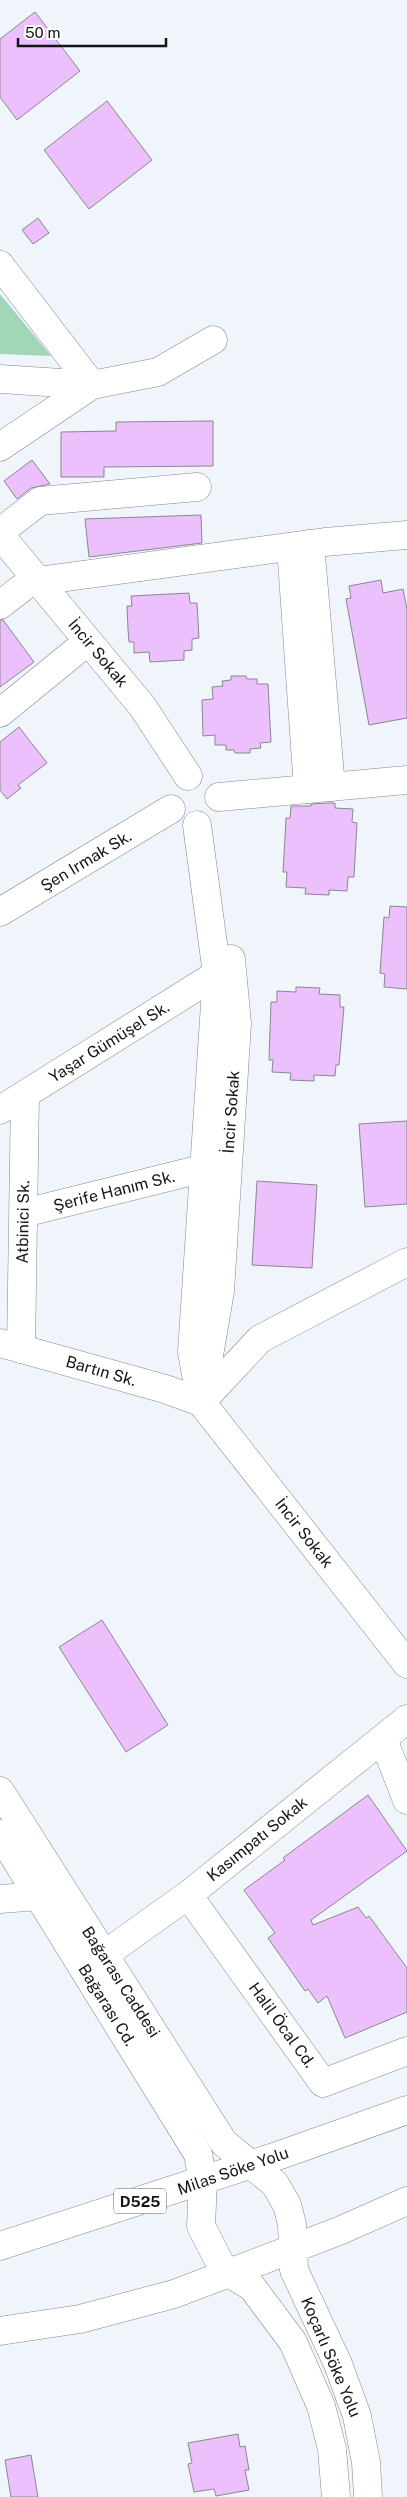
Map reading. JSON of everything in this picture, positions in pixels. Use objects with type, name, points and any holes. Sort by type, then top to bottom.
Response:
[{"type":"main road","points":[[0,265],[92,384]]},
{"type":"main road","points":[[0,379],[92,384],[158,372],[213,340]]},
{"type":"main road","points":[[0,447],[92,384]]},
{"type":"main road","points":[[0,533],[40,502],[197,488]]},
{"type":"main road","name":"İncir Sokak","points":[[0,533],[30,584],[76,651],[140,723],[184,778]]},
{"type":"main road","points":[[0,605],[30,584],[301,545],[407,535]]},
{"type":"main road","points":[[301,545],[319,788]]},
{"type":"main road","name":"İncir Sokak","points":[[0,561],[30,584],[142,706],[184,778]]},
{"type":"main road","points":[[0,713],[76,651]]},
{"type":"main road","points":[[204,777],[211,782],[219,797],[216,812],[200,823],[181,821],[171,809],[170,793],[184,778],[204,777]]},
{"type":"main road","points":[[219,797],[407,780]]},
{"type":"main road","name":"Şen Irmak Sk.","points":[[0,912],[171,809]]},
{"type":"main road","name":"İncir Sokak","points":[[200,823],[217,974],[192,1352],[202,1402],[407,1664]]},
{"type":"main road","name":"İncir Sokak","points":[[200,823],[228,918],[237,1024],[220,1291],[202,1402]]},
{"type":"main road","name":"Yaşar Gümüşel Sk.","points":[[0,1110],[217,974]]},
{"type":"main road","name":"Atbinici Sk.","points":[[11,1346],[24,1213],[25,1095]]},
{"type":"main road","name":"Şerife Hanım Sk.","points":[[24,1213],[205,1168]]},
{"type":"main road","points":[[202,1402],[260,1339],[407,1262]]},
{"type":"main road","name":"Bartın Sk.","points":[[11,1346],[165,1388],[202,1402]]},
{"type":"main road","name":"Kasımpatı Sokak","points":[[104,1954],[188,1895],[407,1719]]},
{"type":"main road","points":[[382,1739],[407,1800]]},
{"type":"main road","name":"Bağarası Caddesi","points":[[0,1791],[224,2142],[250,2165]]},
{"type":"main road","name":"Bağarası Cd.","points":[[0,1834],[198,2154],[203,2181]]},
{"type":"main road","name":"Halil Öcal Cd.","points":[[188,1895],[323,2083],[407,2051]]},
{"type":"main road","points":[[0,1899],[39,1896]]},
{"type":"main road","name":"Milas Söke Yolu","points":[[0,2246],[203,2181],[407,2110]]},
{"type":"main road","points":[[250,2165],[275,2184],[286,2205],[294,2248]]},
{"type":"main road","points":[[203,2181],[200,2226],[220,2263],[229,2273]]},
{"type":"main road","points":[[0,2331],[80,2319],[174,2294],[294,2248],[407,2201]]},
{"type":"main road","name":"Koçarlı Söke Yolu","points":[[294,2248],[294,2270],[338,2364],[357,2416],[366,2462],[368,2497]]},
{"type":"main road","name":"Koçarlı Söke Yolu","points":[[229,2273],[252,2287],[293,2342],[321,2406],[332,2449],[336,2497]]},
{"type":"green space","points":[[0,294],[51,356],[0,354]]},
{"type":"building","points":[[35,12],[80,71],[17,120],[0,97],[0,39]]},
{"type":"building","points":[[107,101],[152,160],[89,209],[44,150]]},
{"type":"building","points":[[38,218],[49,233],[33,244],[22,230]]},
{"type":"building","points":[[213,421],[213,466],[104,467],[104,477],[61,477],[61,432],[116,431],[116,422]]},
{"type":"building","points":[[32,460],[50,484],[31,488],[17,499],[4,481]]},
{"type":"building","points":[[201,515],[202,543],[89,557],[85,519]]},
{"type":"building","points":[[381,580],[383,593],[403,589],[407,609],[407,718],[369,725],[346,599],[351,598],[349,586]]},
{"type":"building","points":[[189,593],[190,603],[197,603],[199,638],[192,639],[192,650],[184,651],[184,660],[150,662],[149,652],[134,653],[134,642],[129,642],[128,629],[127,606],[132,606],[131,596]]},
{"type":"building","points":[[0,620],[3,620],[34,662],[0,687]]},
{"type":"building","points":[[231,676],[246,676],[247,679],[257,679],[257,684],[268,684],[271,742],[260,743],[261,748],[250,749],[250,753],[235,753],[234,750],[226,750],[226,745],[215,745],[215,735],[203,736],[202,700],[213,699],[212,687],[223,686],[222,681],[231,680]]},
{"type":"building","points":[[19,727],[47,763],[18,785],[21,788],[7,799],[0,790],[0,742]]},
{"type":"building","points":[[335,803],[335,808],[353,809],[352,822],[357,823],[354,877],[348,877],[347,891],[329,890],[329,895],[305,894],[306,888],[286,887],[287,872],[283,872],[286,818],[290,818],[291,806]]},
{"type":"building","points":[[390,906],[407,907],[407,989],[384,987],[385,974],[380,973],[384,917],[389,918]]},
{"type":"building","points":[[296,987],[320,988],[319,994],[340,995],[340,1007],[344,1007],[339,1065],[336,1065],[335,1076],[314,1075],[314,1081],[290,1080],[291,1073],[272,1072],[273,1060],[269,1060],[271,1002],[277,1002],[277,991],[296,992]]},
{"type":"building","points":[[407,1121],[407,1204],[365,1207],[359,1124]]},
{"type":"building","points":[[257,1181],[317,1185],[312,1268],[252,1265]]},
{"type":"building","points":[[102,1620],[168,1725],[126,1752],[59,1647]]},
{"type":"building","points":[[368,1795],[407,1851],[311,1920],[313,1925],[358,1907],[366,1918],[369,1916],[407,1968],[407,2012],[345,2038],[327,1996],[318,2003],[308,1989],[305,1991],[268,1938],[275,1933],[244,1890],[285,1860],[283,1858]]},
{"type":"building","points":[[238,2434],[240,2447],[245,2446],[249,2470],[245,2470],[249,2490],[216,2496],[214,2489],[194,2492],[188,2464],[192,2463],[188,2443]]},
{"type":"building","points":[[31,2455],[38,2497],[11,2497],[5,2460]]}]
